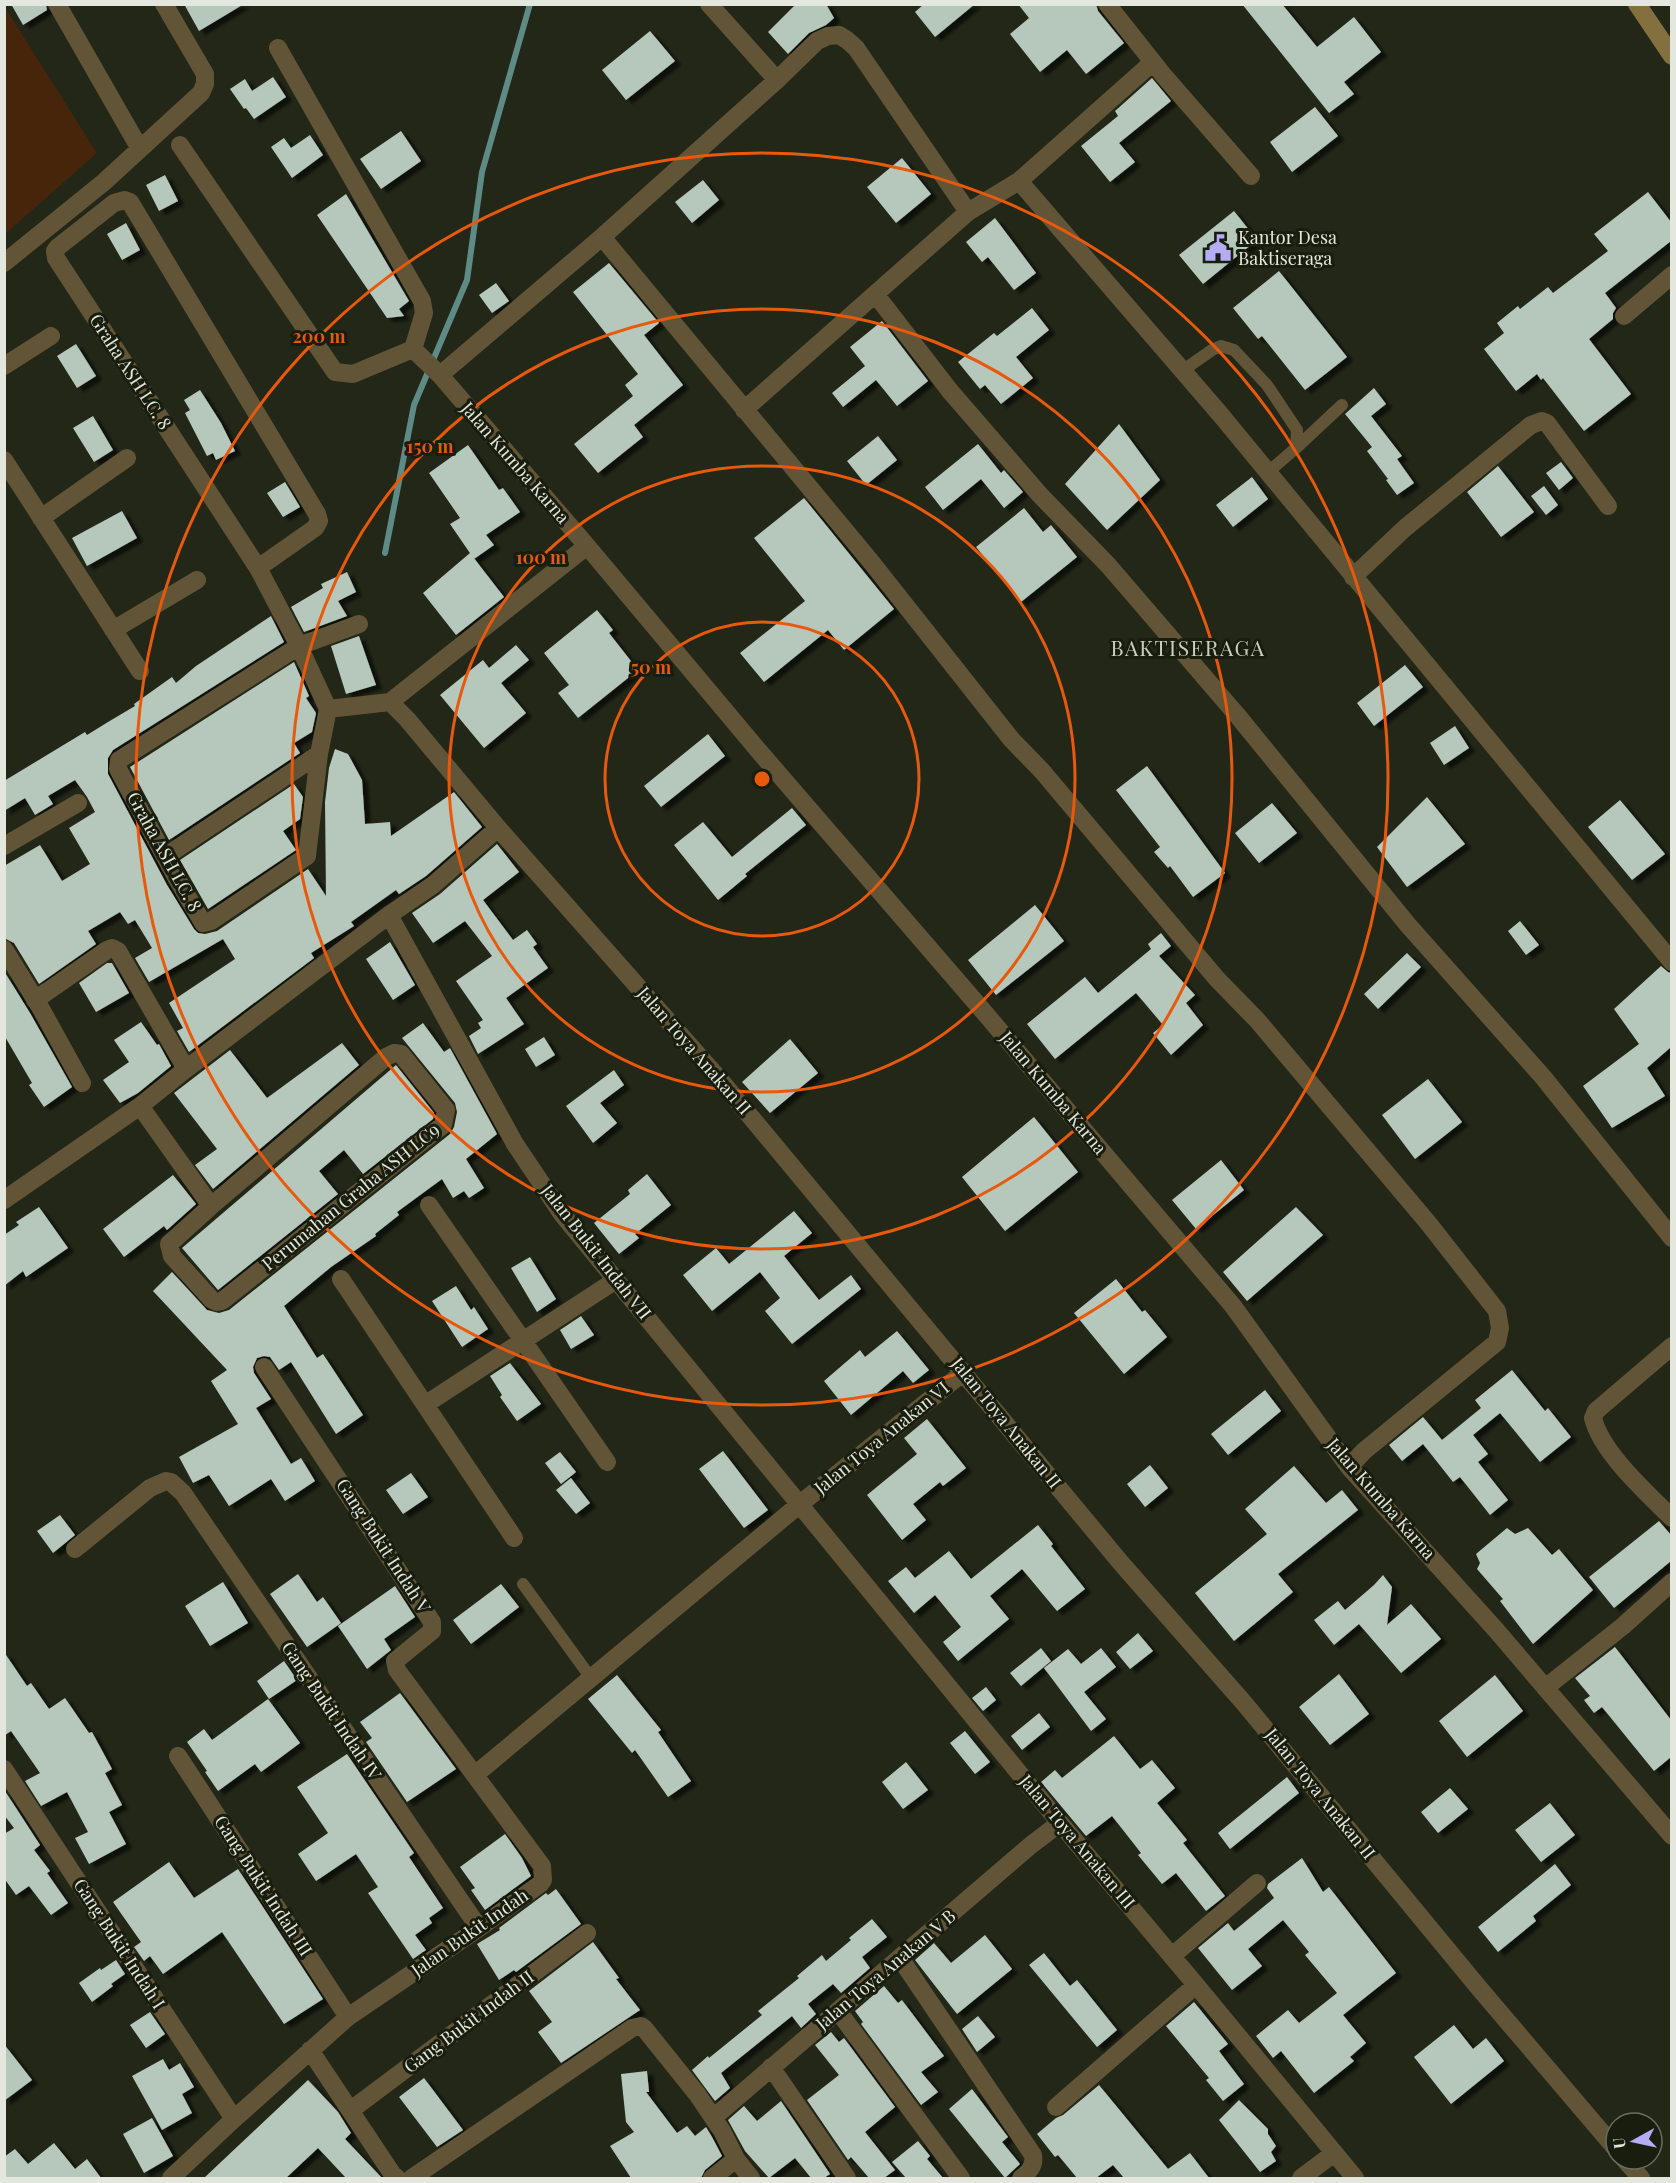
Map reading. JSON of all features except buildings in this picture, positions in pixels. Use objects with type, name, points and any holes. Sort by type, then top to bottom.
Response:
[{"type":"main road","points":[[1637,4],[1671,56]]},
{"type":"street","points":[[57,4],[140,149]]},
{"type":"street","points":[[4,263],[104,182],[201,93],[205,84],[205,74],[164,4]]},
{"type":"street","points":[[709,4],[777,80]]},
{"type":"street","points":[[1107,4],[1153,62],[1251,176]]},
{"type":"street","points":[[439,375],[602,237],[777,80],[817,40],[828,36],[839,35],[847,39],[855,48],[968,212]]},
{"type":"street","points":[[180,145],[335,372],[353,374],[418,354],[424,313],[423,301],[278,48]]},
{"type":"street","points":[[744,410],[968,212],[1019,181],[1153,62]]},
{"type":"street","points":[[1019,181],[1182,371],[1525,782],[1671,962]]},
{"type":"street","name":"Graha ASH LC. 8","points":[[258,568],[318,525],[317,514],[130,202],[125,200],[114,203],[55,251],[56,258],[258,568],[299,646],[328,709],[308,852],[303,861],[211,921],[203,923],[118,769],[119,760],[299,646]]},
{"type":"street","points":[[602,237],[872,563],[1011,739],[1042,771],[1218,979],[1257,1020],[1429,1224],[1497,1311],[1500,1328],[1497,1342],[1364,1451],[1349,1467]]},
{"type":"street","points":[[1624,316],[1671,275]]},
{"type":"street","points":[[876,295],[965,408],[1040,495],[1116,574],[1237,715],[1408,925],[1543,1077],[1671,1238]]},
{"type":"street","points":[[4,366],[51,336]]},
{"type":"street","name":"Jalan Kumba Karna","points":[[418,354],[439,375],[587,546],[758,750],[971,996],[1233,1306],[1349,1467],[1496,1630],[1671,1836]]},
{"type":"street","points":[[1353,577],[1405,528],[1531,425],[1542,421],[1547,423],[1608,506]]},
{"type":"street","points":[[41,518],[126,459]]},
{"type":"street","points":[[4,460],[140,671]]},
{"type":"street","points":[[328,709],[390,702],[587,546]]},
{"type":"street","points":[[113,630],[197,580]]},
{"type":"street","points":[[299,646],[359,624]]},
{"type":"street","name":"Jalan Toya Anakan II","points":[[390,702],[721,1081],[1120,1563],[1244,1703],[1604,2136]]},
{"type":"street","points":[[166,856],[320,754]]},
{"type":"street","points":[[4,846],[78,802]]},
{"type":"street","points":[[4,1200],[140,1106],[389,915],[433,885],[498,828]]},
{"type":"street","name":"Jalan Bukit Indah VII","points":[[389,915],[515,1143],[562,1214],[800,1504]]},
{"type":"street","points":[[35,1000],[112,948],[118,951],[186,1069]]},
{"type":"street","points":[[4,949],[82,1083]]},
{"type":"street","name":"Perumahan Graha ASH LC9","points":[[394,1053],[401,1054],[446,1110],[443,1125],[222,1301],[217,1302],[172,1256],[169,1249],[169,1245],[211,1206],[386,1056],[394,1053]]},
{"type":"street","points":[[140,1106],[211,1206]]},
{"type":"street","points":[[429,1205],[607,1462]]},
{"type":"street","points":[[342,1279],[514,1538]]},
{"type":"street","points":[[426,1404],[616,1280]]},
{"type":"street","points":[[1671,1346],[1596,1411],[1593,1418],[1602,1442],[1671,1518]]},
{"type":"street","name":"Gang Bukit Indah V","points":[[264,1367],[429,1615],[432,1631],[395,1661],[395,1665],[476,1774]]},
{"type":"street","name":"Jalan Toya Anakan VI","points":[[800,1504],[964,1372]]},
{"type":"street","name":"Gang Bukit Indah IV","points":[[75,1549],[150,1488],[166,1481],[171,1482],[183,1493],[478,1928]]},
{"type":"street","points":[[476,1774],[800,1504]]},
{"type":"street","name":"Jalan Toya Anakan III","points":[[800,1504],[1059,1823],[1172,1956],[1354,2178]]},
{"type":"street","points":[[1545,1688],[1623,1626],[1671,1582]]},
{"type":"street","name":"Gang Bukit Indah III","points":[[178,1756],[348,2017]]},
{"type":"street","name":"Gang Bukit Indah I","points":[[4,1769],[234,2119]]},
{"type":"street","name":"Jalan Bukit Indah","points":[[171,2178],[348,2017],[540,1884],[543,1875],[542,1866],[476,1774]]},
{"type":"street","name":"Jalan Toya Anakan V B","points":[[712,2118],[1059,1823]]},
{"type":"street","points":[[1172,1956],[1257,1883]]},
{"type":"street","name":"Gang Bukit Indah II","points":[[351,2110],[587,1934]]},
{"type":"street","points":[[900,1958],[1033,2155],[1033,2166],[1028,2174],[1021,2178]]},
{"type":"street","points":[[1056,2107],[1196,1985]]},
{"type":"street","points":[[838,2011],[961,2178]]},
{"type":"street","points":[[412,2178],[636,2026],[644,2028],[697,2094],[736,2159],[751,2178]]},
{"type":"street","points":[[310,2050],[397,2178]]},
{"type":"street","points":[[771,2067],[847,2178]]},
{"type":"street","points":[[1301,2178],[1333,2154]]},
{"type":"street","points":[[712,2178],[736,2159]]},
{"type":"lane","points":[[1182,371],[1221,346],[1234,350],[1267,385],[1297,430],[1296,448]]},
{"type":"lane","points":[[1267,473],[1342,405]]},
{"type":"lane","points":[[523,1584],[591,1678]]},
{"type":"shaded area","points":[[4,6],[97,153],[5,234],[4,234]]},
{"type":"waterway","points":[[385,553],[414,405],[467,280],[482,172],[530,4]]},
{"type":"place","name":"Kantor Desa Baktiseraga","points":[[1218,248]]},
{"type":"district","name":"BAKTISERAGA","points":[[1188,649]]}]
